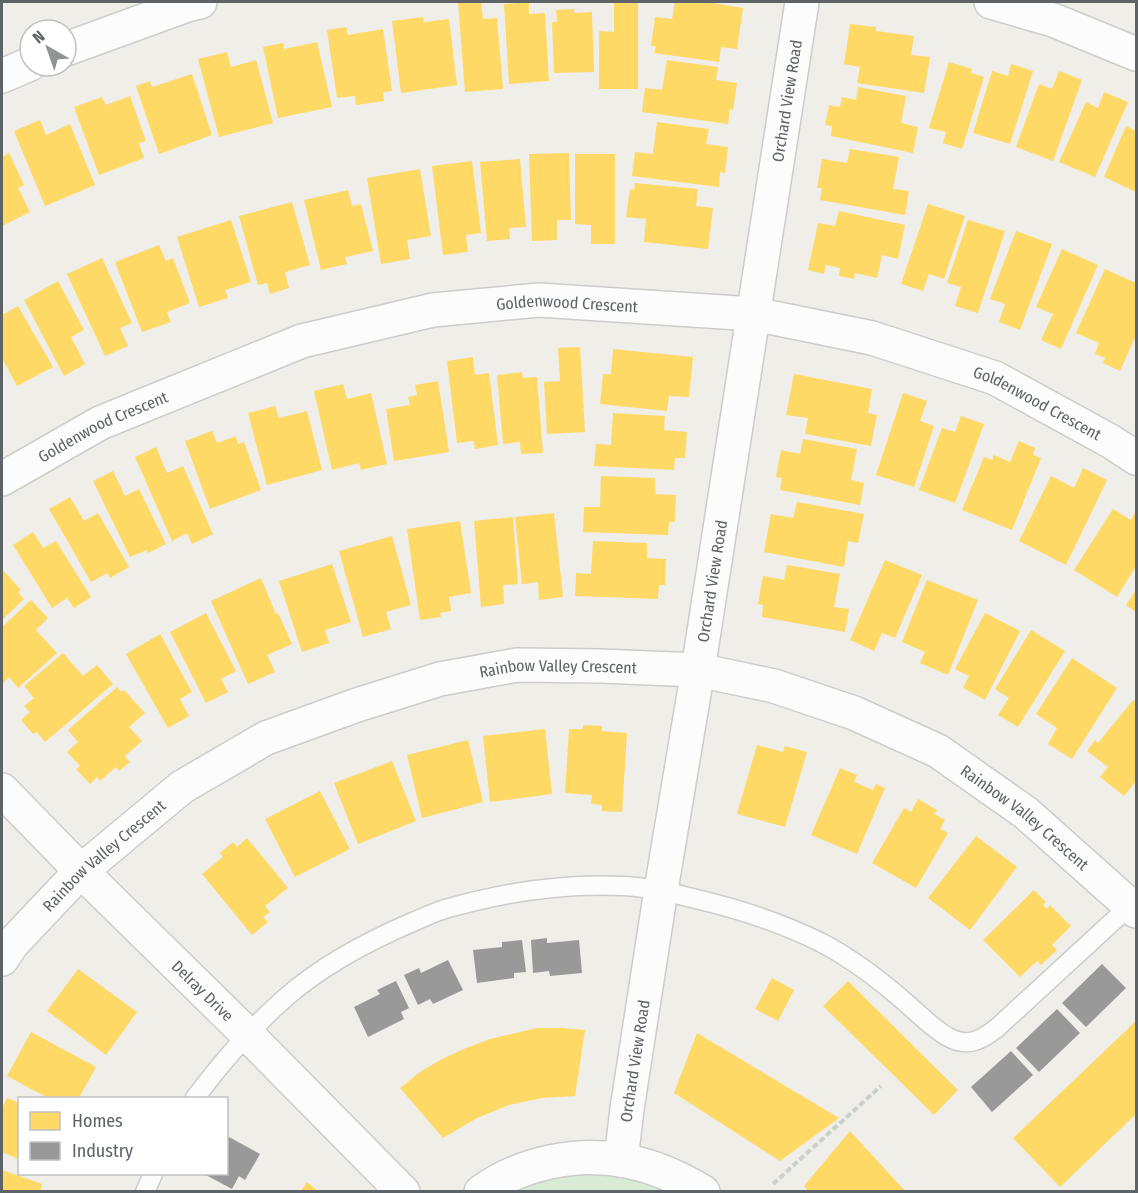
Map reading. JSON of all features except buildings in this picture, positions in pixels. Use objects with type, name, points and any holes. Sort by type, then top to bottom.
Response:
[{"type":"street","name":"Orchard View Road","points":[[621,1160],[661,890],[698,670],[802,2]]},
{"type":"street","points":[[991,2],[1053,20],[1137,54]]},
{"type":"street","points":[[78,45],[191,3]]},
{"type":"street","points":[[2,76],[18,69]]},
{"type":"street","name":"Goldenwood Crescent","points":[[2,479],[100,423],[302,341],[433,310],[539,300],[754,314],[872,338],[995,378],[1137,458]]},
{"type":"street","name":"Rainbow Valley Crescent","points":[[2,959],[12,944],[81,871],[182,787],[266,738],[357,705],[440,679],[516,665],[698,670],[774,686],[854,713],[938,751],[1026,813],[1135,905]]},
{"type":"street","name":"Delray Drive","points":[[2,790],[403,1191]]},
{"type":"street","points":[[481,1191],[508,1176],[533,1166],[578,1159],[621,1160],[653,1168],[703,1191]]},
{"type":"lane","points":[[196,1097],[219,1065],[247,1034],[285,998],[321,970],[401,927],[443,910],[490,898],[531,891],[623,886],[661,890],[727,906],[760,917],[823,944],[881,981],[948,1037],[967,1043],[984,1038],[998,1027],[1135,905]]},
{"type":"lane","points":[[145,1191],[152,1175]]},
{"type":"path","points":[[773,1184],[881,1086]]},
{"type":"green space","points":[[574,1175],[635,1178],[657,1185],[664,1191],[510,1192],[546,1178]]}]
